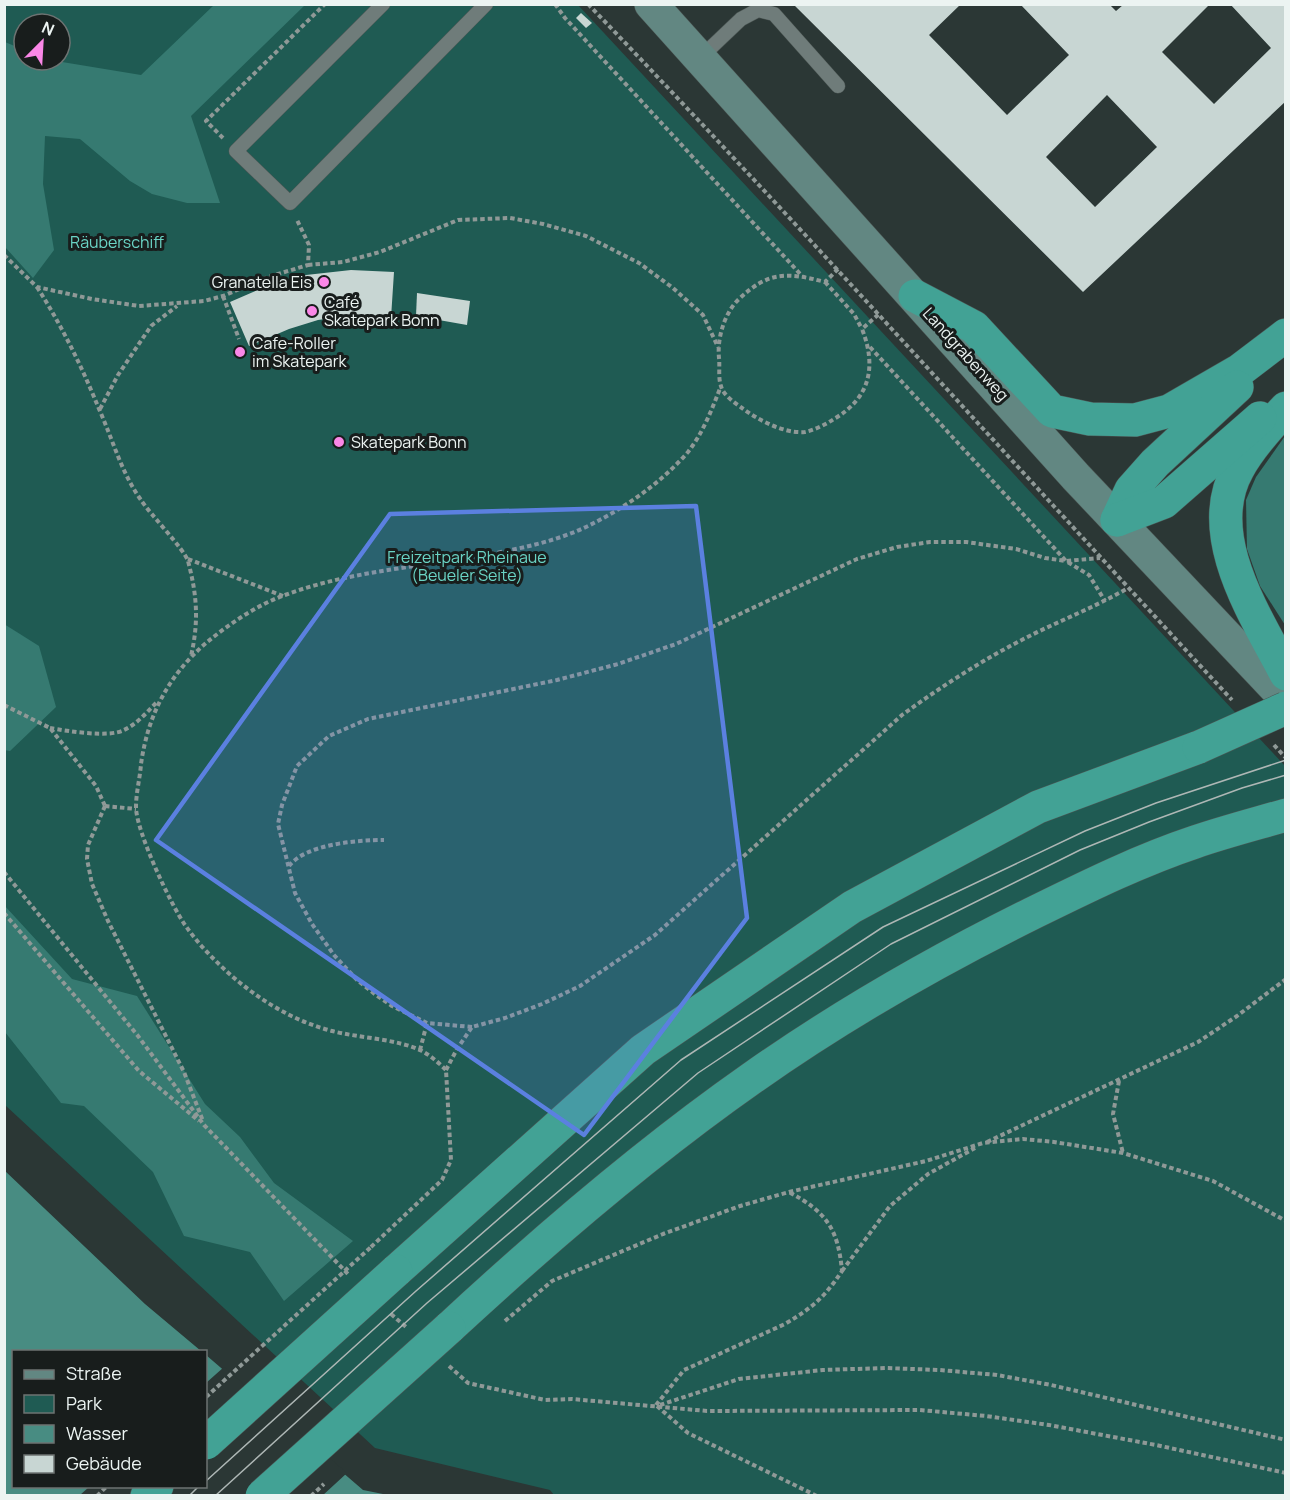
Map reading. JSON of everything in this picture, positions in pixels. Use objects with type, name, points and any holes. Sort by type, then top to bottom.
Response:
[{"type":"highway","points":[[915,296],[974,327],[1052,411],[1090,419],[1135,420],[1169,411],[1240,370],[1286,334]]},
{"type":"highway","points":[[1117,520],[1131,490],[1155,463],[1286,342]]},
{"type":"highway","points":[[1117,520],[1164,502],[1286,396]]},
{"type":"highway","points":[[1286,408],[1268,427],[1237,469],[1229,492],[1226,521],[1228,549],[1241,585],[1286,674]]},
{"type":"highway","points":[[207,1442],[643,1050],[852,907],[1038,807],[1198,747],[1286,708]]},
{"type":"highway","points":[[1198,747],[1278,731]]},
{"type":"highway","points":[[262,1496],[520,1262],[681,1131],[751,1078],[916,974],[1103,879],[1194,842],[1281,818]]},
{"type":"street","name":"Landgrabenweg","points":[[651,4],[1117,520],[1286,699]]},
{"type":"lane","points":[[383,4],[236,151],[290,203],[486,4]]},
{"type":"lane","points":[[700,58],[741,19],[758,10],[774,14],[838,86]]},
{"type":"path","points":[[236,151],[206,121],[325,4]]},
{"type":"path","points":[[555,4],[565,18],[803,276]]},
{"type":"path","points":[[588,4],[616,30],[838,269],[1238,707]]},
{"type":"path","points":[[290,203],[309,245],[308,265]]},
{"type":"path","points":[[37,287],[139,306],[179,304],[223,296],[268,277],[308,265],[343,262],[380,252],[458,220],[510,218],[586,236],[639,263],[674,288],[703,315],[718,347]]},
{"type":"path","points":[[4,255],[37,287],[58,320],[100,409],[121,466],[140,499],[187,558],[197,607],[191,656]]},
{"type":"path","points":[[825,282],[838,269]]},
{"type":"path","points":[[4,705],[50,728],[86,733],[122,731],[139,721],[159,700],[191,656],[217,634],[249,613],[283,596],[348,577],[529,546],[588,526],[633,501],[689,451],[703,428],[721,386],[718,347],[726,317],[735,302],[755,284],[770,278],[797,274],[825,282],[854,314],[869,347],[870,366],[867,382],[859,399],[848,411],[824,425],[805,432],[781,428],[750,414],[732,401],[721,386]]},
{"type":"path","points":[[223,296],[239,339]]},
{"type":"path","points":[[100,409],[118,375],[151,326],[179,304]]},
{"type":"path","points":[[862,329],[879,314]]},
{"type":"path","points":[[869,347],[1066,561],[1089,575],[1105,601]]},
{"type":"path","points":[[1100,558],[1066,561],[1045,558],[1017,549],[966,542],[930,542],[897,547],[857,559],[676,644],[618,664],[557,680],[368,719],[330,736],[297,766],[282,805],[279,824],[296,893],[312,924],[334,955],[357,980],[392,1006],[427,1023],[455,1027],[471,1027],[505,1018],[580,986],[655,935],[902,716],[927,697],[1014,644],[1128,588]]},
{"type":"path","points":[[187,558],[283,596]]},
{"type":"path","points":[[159,700],[144,740],[136,809],[148,852],[184,924],[208,954],[244,988],[292,1016],[332,1031],[376,1038],[420,1050],[446,1070]]},
{"type":"path","points":[[50,728],[96,786],[105,806],[88,845],[87,859],[93,884],[108,921],[184,1072],[204,1125]]},
{"type":"path","points":[[1278,731],[1286,758]]},
{"type":"path","points":[[105,806],[136,809]]},
{"type":"path","points":[[288,867],[296,857],[313,851],[358,840],[384,840]]},
{"type":"path","points":[[4,872],[138,1036],[204,1125],[355,1281]]},
{"type":"path","points":[[4,913],[139,1071],[204,1125]]},
{"type":"path","points":[[656,1406],[684,1370],[785,1324],[816,1305],[890,1206],[928,1174],[983,1143],[1198,1042],[1286,979]]},
{"type":"path","points":[[420,1050],[427,1023]]},
{"type":"path","points":[[207,1396],[442,1180],[451,1160],[446,1070],[471,1027]]},
{"type":"path","points":[[1119,1081],[1113,1114],[1123,1153]]},
{"type":"path","points":[[500,1326],[552,1281],[663,1234],[740,1206],[789,1192],[926,1161],[983,1143],[1023,1139],[1065,1143],[1123,1153],[1187,1171],[1213,1181],[1286,1221]]},
{"type":"path","points":[[789,1192],[811,1204],[826,1221],[836,1237],[842,1271]]},
{"type":"path","points":[[390,1312],[407,1328]]},
{"type":"path","points":[[442,1360],[468,1383],[545,1400],[572,1399],[707,1411],[920,1410],[986,1416],[1145,1443],[1286,1473]]},
{"type":"path","points":[[656,1406],[739,1379],[823,1370],[885,1368],[940,1370],[997,1375],[1052,1385],[1286,1440]]},
{"type":"path","points":[[656,1406],[688,1433],[817,1496]]},
{"type":"highlighted area","points":[[696,506],[747,918],[584,1135],[156,840],[390,514]]},
{"type":"green space","name":"Freizeitpark Rheinaue (Beueler Seite)","points":[[4,5],[578,5],[1285,766],[1285,1495],[554,1495],[550,1490],[375,1448],[5,1105]]},
{"type":"shaded area","points":[[214,5],[305,5],[191,116],[220,203],[187,203],[152,194],[130,181],[80,139],[45,136],[43,184],[54,250],[33,278],[5,247],[5,42],[12,45],[12,72],[72,72],[72,64],[141,75]]},
{"type":"shaded area","points":[[1285,436],[1285,625],[1260,586],[1247,549],[1246,500],[1256,477]]},
{"type":"shaded area","points":[[4,624],[39,646],[56,707],[10,751],[4,750]]},
{"type":"shaded area","points":[[4,905],[72,979],[137,996],[205,1104],[240,1137],[274,1183],[353,1241],[284,1301],[250,1252],[184,1236],[153,1172],[84,1106],[61,1103],[5,1032]]},
{"type":"water","points":[[4,1170],[145,1304],[200,1350],[12,1350],[12,1488],[207,1488],[207,1356],[363,1490],[388,1495],[5,1495]]},
{"type":"pier","points":[[224,1367],[347,1473],[322,1496],[80,1495],[88,1488],[207,1488],[207,1382]]},
{"type":"building","points":[[793,4],[961,4],[929,35],[1007,115],[1069,55],[1020,4],[1109,4],[1116,11],[1123,5],[1209,5],[1162,52],[1214,104],[1271,48],[1230,4],[1286,4],[1286,101],[1083,292]],"holes":[[[1107,95],[1157,147],[1095,207],[1046,157]]]},
{"type":"building","points":[[581,13],[592,23],[586,28],[576,18]]},
{"type":"building","name":"Café Skatepark Bonn","points":[[351,270],[394,272],[391,318],[347,316],[318,320],[289,329],[249,346],[230,302],[267,286],[306,275]]},
{"type":"building","points":[[417,293],[470,301],[467,325],[416,316]]},
{"type":"tram line","points":[[207,1480],[416,1291],[681,1060],[883,927],[1085,831],[1156,803],[1286,760]]},
{"type":"tram line","points":[[215,1496],[427,1303],[698,1073],[891,944],[1080,850],[1242,788],[1286,775]]},
{"type":"tram line","points":[[189,1496],[197,1488]]},
{"type":"place","name":"Granatella Eis","points":[[324,282]]},
{"type":"place","name":"Café Skatepark Bonn","points":[[312,311]]},
{"type":"place","name":"Cafe-Roller im Skatepark","points":[[240,352]]},
{"type":"place","name":"Skatepark Bonn","points":[[339,442]]},
{"type":"park label","name":"Räuberschiff","points":[[117,242]]}]
